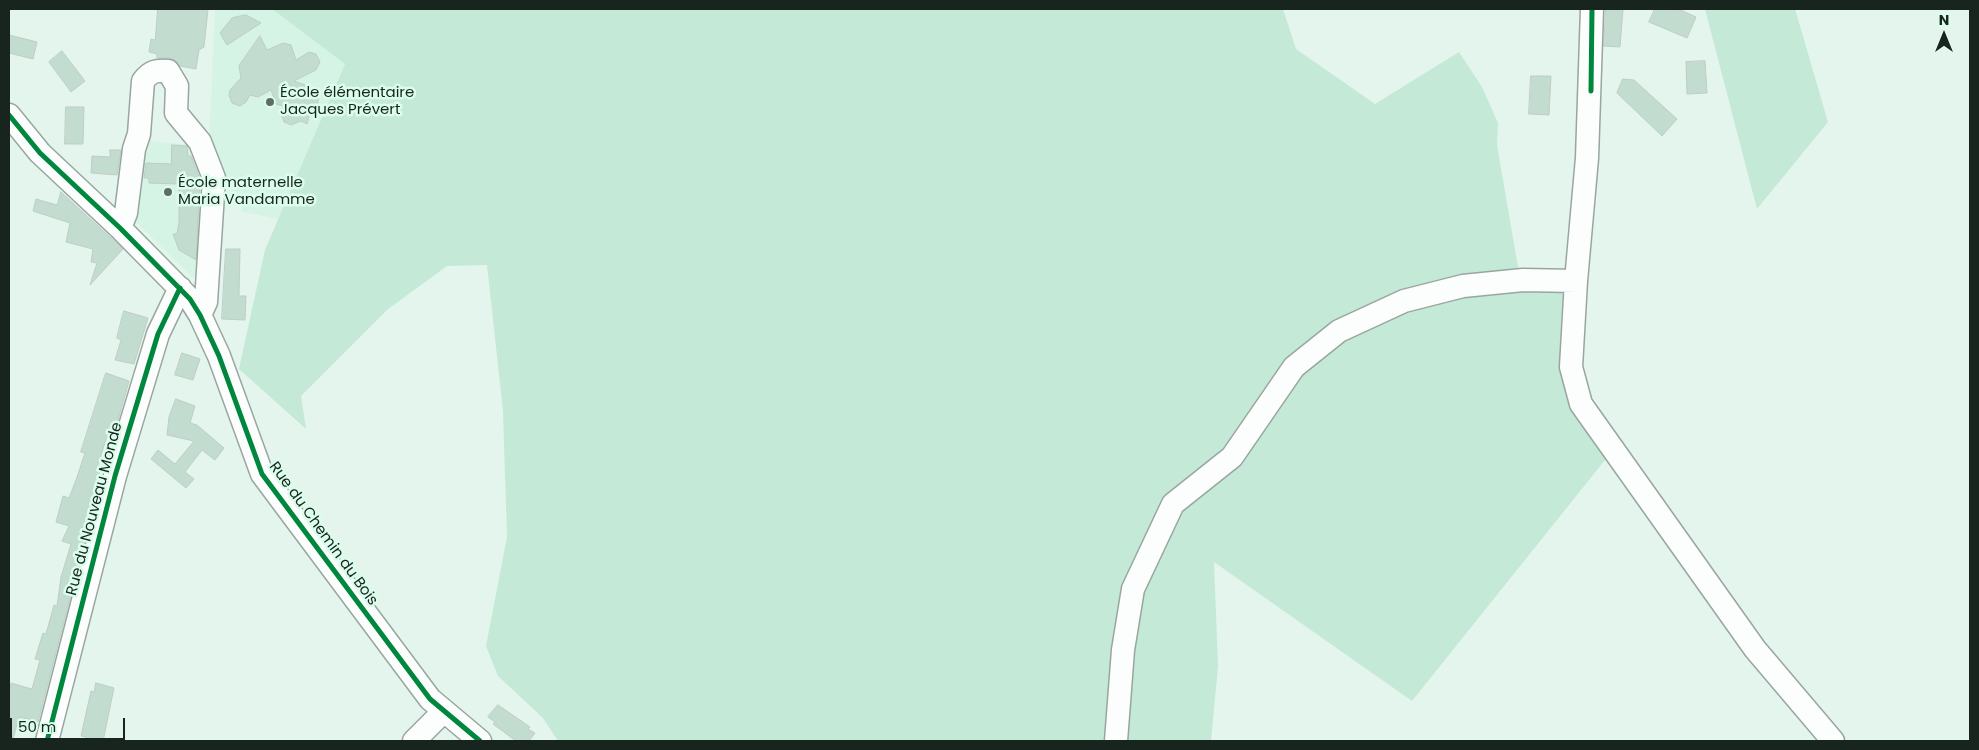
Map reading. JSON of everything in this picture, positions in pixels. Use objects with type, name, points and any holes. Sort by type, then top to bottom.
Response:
[{"type":"street","points":[[1592,9],[1591,91],[1571,367],[1581,404],[1755,649],[1833,741]]},
{"type":"street","points":[[120,228],[126,213],[134,149],[139,134],[143,81],[149,74],[157,70],[168,71],[177,86],[176,113],[200,142],[214,178],[206,302],[200,315]]},
{"type":"street","name":"Rue du Chemin du Bois","points":[[10,115],[40,153],[120,228],[180,288],[200,315],[220,356],[262,474],[425,693],[470,738]]},
{"type":"street","points":[[1116,741],[1123,650],[1134,589],[1173,504],[1232,457],[1294,367],[1338,331],[1404,301],[1463,286],[1523,280],[1576,281]]},
{"type":"street","name":"Rue du Nouveau Monde","points":[[47,741],[115,476],[158,334],[180,288]]},
{"type":"street","points":[[414,741],[444,711]]},
{"type":"shaded area","name":"École élémentaire Jacques Prévert","points":[[215,9],[272,9],[345,64],[279,219],[242,212],[242,201],[217,179],[209,141]]},
{"type":"shaded area","points":[[272,9],[1283,9],[1296,49],[1375,104],[1459,52],[1482,87],[1498,123],[1497,145],[1519,273],[1400,292],[1338,325],[1290,361],[1229,452],[1196,479],[1205,488],[1240,458],[1299,372],[1342,333],[1434,299],[1526,284],[1572,287],[1567,377],[1588,424],[1613,450],[1412,701],[1214,562],[1218,666],[1211,741],[558,741],[543,718],[498,676],[486,646],[507,537],[503,411],[487,265],[447,266],[388,309],[301,396],[306,429],[239,369],[265,250],[345,64]]},
{"type":"shaded area","points":[[1705,9],[1795,9],[1828,122],[1757,209]]},
{"type":"shaded area","name":"École maternelle Maria Vandamme","points":[[143,140],[190,145],[199,164],[200,273],[193,278],[134,220]]},
{"type":"building","points":[[158,9],[208,9],[204,47],[199,50],[196,69],[180,66],[175,60],[169,58],[157,58],[157,54],[149,52],[151,39],[155,40]]},
{"type":"building","points":[[1606,9],[1623,9],[1620,47],[1604,46]]},
{"type":"building","points":[[1655,9],[1678,9],[1696,17],[1687,38],[1649,22]]},
{"type":"building","points":[[246,15],[261,23],[227,45],[220,33],[232,18]]},
{"type":"building","points":[[9,35],[37,42],[33,59],[9,53]]},
{"type":"building","points":[[260,36],[267,50],[283,43],[291,45],[296,60],[309,52],[316,54],[320,62],[316,70],[294,81],[319,90],[317,113],[309,116],[307,124],[301,121],[291,125],[284,122],[281,114],[283,106],[276,104],[271,90],[258,97],[250,95],[246,102],[240,106],[232,103],[229,95],[230,90],[241,78],[239,66]]},
{"type":"building","points":[[62,51],[85,81],[71,92],[49,62]]},
{"type":"building","points":[[1705,61],[1707,93],[1687,94],[1686,62]]},
{"type":"building","points":[[1531,76],[1551,76],[1549,115],[1529,114]]},
{"type":"building","points":[[1623,79],[1634,80],[1677,119],[1662,136],[1617,93]]},
{"type":"building","points":[[66,107],[84,107],[83,144],[65,144]]},
{"type":"building","points":[[172,145],[187,146],[188,156],[191,156],[200,179],[196,260],[179,250],[173,234],[177,234],[179,222],[179,184],[149,183],[149,178],[144,178],[146,163],[171,164]]},
{"type":"building","points":[[110,150],[121,150],[117,175],[91,173],[92,156],[110,157]]},
{"type":"building","points":[[61,192],[123,249],[90,285],[97,263],[91,262],[93,249],[66,242],[70,223],[33,211],[36,199],[57,205]]},
{"type":"building","points":[[226,249],[240,249],[239,296],[246,296],[245,320],[222,319]]},
{"type":"building","points":[[124,311],[148,318],[134,364],[115,360],[121,340],[117,338]]},
{"type":"building","points":[[182,353],[200,359],[193,380],[175,375]]},
{"type":"building","points":[[106,373],[129,381],[115,431],[109,430],[97,468],[101,469],[94,488],[98,490],[38,722],[19,717],[13,739],[9,739],[9,692],[11,683],[32,689],[40,660],[35,659],[43,633],[46,634],[54,605],[57,606],[61,577],[71,544],[62,541],[69,526],[56,522],[63,496],[69,498],[76,480],[85,453],[81,452]]},
{"type":"building","points":[[176,399],[195,406],[190,423],[197,425],[224,448],[215,460],[202,450],[185,472],[194,479],[186,488],[151,459],[158,450],[175,464],[194,441],[167,435],[169,417]]},
{"type":"building","points":[[96,683],[114,688],[103,741],[85,741],[86,737],[81,736],[91,691],[94,692]]},
{"type":"building","points":[[498,705],[530,727],[528,729],[535,733],[529,741],[516,741],[493,724],[495,722],[488,717]]},
{"type":"cycle path","points":[[1591,91],[1592,9]]},
{"type":"cycle path","points":[[9,115],[40,153],[120,228],[190,299],[200,315],[219,356],[262,474],[430,699],[480,741]]},
{"type":"cycle path","points":[[47,741],[115,476],[158,334],[180,288]]},
{"type":"place","name":"École élémentaire Jacques Prévert","points":[[270,102]]},
{"type":"place","name":"École maternelle Maria Vandamme","points":[[168,192]]}]
